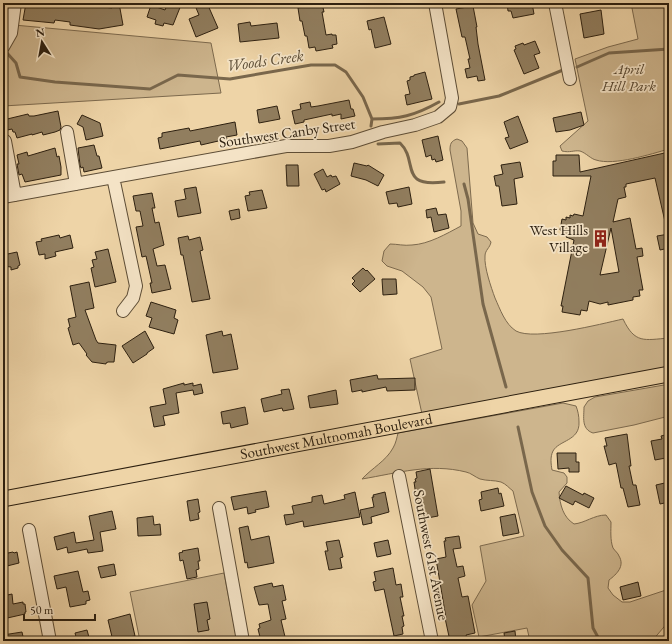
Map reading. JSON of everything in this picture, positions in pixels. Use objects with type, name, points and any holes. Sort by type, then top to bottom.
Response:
[{"type":"main road","name":"Southwest Multnomah Boulevard","points":[[3,498],[669,374]]},
{"type":"street","points":[[3,47],[11,33],[15,3]]},
{"type":"street","name":"Southwest Canby Street","points":[[5,141],[9,196],[286,146],[321,146],[340,144],[428,121],[444,113],[450,107],[452,98],[435,3]]},
{"type":"street","points":[[556,3],[570,79]]},
{"type":"street","points":[[67,132],[76,184]]},
{"type":"street","points":[[114,177],[136,286],[133,298],[123,311]]},
{"type":"street","name":"Southwest 61st Avenue","points":[[399,476],[432,641]]},
{"type":"street","points":[[219,508],[243,641]]},
{"type":"street","points":[[29,530],[50,641]]},
{"type":"green space","name":"April Hill Park","points":[[631,3],[669,3],[669,149],[632,159],[612,162],[594,159],[580,151],[562,151],[560,146],[588,121],[575,59],[608,47],[638,39]]},
{"type":"green space","points":[[3,24],[211,43],[221,93],[3,106]]},
{"type":"green space","points":[[457,139],[462,141],[467,148],[473,223],[478,234],[487,237],[491,242],[485,254],[490,283],[503,316],[512,328],[525,334],[552,333],[584,328],[623,319],[627,327],[636,337],[641,339],[669,338],[669,367],[422,414],[410,359],[442,349],[431,297],[423,287],[402,271],[387,266],[382,261],[384,251],[390,244],[409,245],[425,243],[461,226],[461,211],[450,150],[451,143]]},
{"type":"green space","points":[[664,385],[669,391],[669,416],[593,433],[585,426],[584,407],[588,401],[595,397]]},
{"type":"green space","points":[[563,403],[576,406],[579,422],[576,433],[573,437],[556,447],[551,456],[552,470],[564,473],[567,477],[567,483],[559,492],[560,502],[567,518],[574,524],[602,515],[606,515],[611,522],[612,545],[621,560],[619,570],[609,580],[608,588],[613,595],[622,602],[630,602],[669,589],[669,621],[652,641],[530,641],[527,628],[479,637],[472,605],[486,581],[480,546],[524,536],[513,491],[501,482],[480,479],[468,473],[453,469],[440,468],[414,470],[362,479],[390,453],[395,444],[398,433]]},
{"type":"green space","points":[[224,573],[237,641],[140,641],[130,592]]},
{"type":"building","points":[[26,3],[60,5],[60,3],[68,3],[112,8],[111,4],[119,3],[123,25],[99,29],[70,25],[70,22],[55,20],[54,23],[23,20]]},
{"type":"building","points":[[168,3],[181,5],[173,25],[164,23],[163,26],[155,24],[156,20],[147,17],[151,5],[165,10]]},
{"type":"building","points":[[194,3],[207,3],[218,28],[196,37],[189,19],[199,15]]},
{"type":"building","points":[[302,3],[322,3],[326,35],[336,35],[337,44],[332,45],[333,48],[316,51],[315,47],[309,48],[302,21],[300,21],[298,8],[302,7]]},
{"type":"building","points":[[507,3],[532,3],[534,14],[513,18],[511,11],[508,11]]},
{"type":"building","points":[[473,6],[485,80],[478,81],[477,76],[467,78],[465,69],[470,68],[468,59],[470,59],[465,37],[462,37],[456,9]]},
{"type":"building","points":[[601,10],[604,34],[584,38],[580,14]]},
{"type":"building","points":[[384,17],[391,44],[375,48],[371,29],[369,30],[367,21]]},
{"type":"building","points":[[250,22],[251,26],[277,23],[279,38],[240,42],[238,24]]},
{"type":"building","points":[[535,41],[540,53],[534,55],[539,68],[524,74],[514,50],[516,49],[515,46],[523,43],[524,45]]},
{"type":"building","points":[[425,72],[432,99],[407,105],[405,95],[410,94],[407,81],[414,75]]},
{"type":"building","points":[[349,100],[351,109],[353,109],[355,116],[341,119],[341,114],[332,116],[332,114],[304,120],[304,122],[295,124],[292,111],[301,109],[300,104],[310,102],[311,107]]},
{"type":"building","points":[[277,106],[280,119],[259,123],[257,110]]},
{"type":"building","points":[[58,111],[61,127],[60,130],[55,132],[43,135],[42,132],[17,138],[12,129],[3,131],[3,120],[28,114],[29,116],[34,116]]},
{"type":"building","points":[[581,112],[584,125],[570,130],[556,132],[553,118]]},
{"type":"building","points":[[82,115],[100,123],[103,136],[86,140],[83,127],[77,124]]},
{"type":"building","points":[[518,116],[528,142],[510,149],[505,138],[509,137],[504,122]]},
{"type":"building","points":[[235,122],[237,135],[226,137],[227,139],[201,145],[200,141],[160,149],[158,138],[162,137],[162,133],[189,128],[190,131]]},
{"type":"building","points":[[438,136],[443,160],[436,162],[435,159],[432,160],[431,155],[426,157],[422,140]]},
{"type":"building","points":[[94,145],[102,168],[84,172],[83,167],[81,168],[80,165],[78,148]]},
{"type":"building","points":[[55,148],[57,157],[59,156],[61,175],[25,182],[22,174],[19,175],[17,155],[27,152],[28,156]]},
{"type":"building","name":"West Hills Village","points":[[669,152],[669,226],[666,226],[655,178],[626,184],[626,187],[624,187],[626,197],[618,199],[613,222],[630,218],[636,249],[642,248],[643,256],[637,257],[643,290],[639,290],[640,296],[633,297],[633,300],[608,305],[608,302],[600,304],[589,301],[587,311],[581,310],[580,315],[562,312],[563,306],[561,306],[574,240],[566,237],[566,234],[563,234],[564,231],[560,230],[562,219],[566,220],[566,217],[570,218],[570,215],[573,216],[574,214],[583,216],[591,176],[553,176],[553,161],[556,161],[556,155],[579,155],[580,172]],"holes":[[[611,228],[619,272],[600,275]]]},
{"type":"building","points":[[520,162],[523,177],[514,179],[517,204],[502,206],[499,186],[496,186],[494,176],[503,174],[501,165]]},
{"type":"building","points":[[354,163],[368,165],[384,175],[378,186],[366,180],[351,176]]},
{"type":"building","points":[[286,165],[298,165],[299,186],[287,186]]},
{"type":"building","points":[[323,169],[327,177],[331,175],[332,177],[336,176],[340,184],[326,192],[325,189],[322,190],[314,174]]},
{"type":"building","points":[[196,187],[201,213],[178,217],[175,201],[186,199],[184,189]]},
{"type":"building","points":[[409,187],[412,204],[398,207],[397,203],[389,204],[386,192]]},
{"type":"building","points":[[262,190],[267,208],[248,211],[245,196],[250,195],[249,192]]},
{"type":"building","points":[[152,193],[155,208],[152,208],[155,223],[159,222],[164,245],[153,249],[157,266],[165,265],[171,289],[152,293],[150,283],[152,283],[146,256],[142,257],[136,227],[143,226],[140,211],[136,211],[133,196]]},
{"type":"building","points":[[436,208],[438,215],[446,214],[449,228],[434,232],[431,217],[427,218],[426,210]]},
{"type":"building","points":[[239,209],[240,218],[231,220],[229,211]]},
{"type":"building","points":[[669,234],[669,248],[660,250],[657,236]]},
{"type":"building","points":[[59,235],[60,238],[70,235],[73,248],[55,252],[56,256],[45,259],[45,254],[39,255],[36,242],[42,241],[41,239]]},
{"type":"building","points":[[188,236],[189,240],[200,237],[203,250],[200,251],[210,299],[192,302],[183,255],[181,255],[178,238]]},
{"type":"building","points":[[108,249],[116,282],[95,287],[91,268],[94,267],[92,260],[97,259],[95,252]]},
{"type":"building","points":[[17,252],[20,265],[18,268],[11,270],[11,267],[3,266],[3,255]]},
{"type":"building","points":[[363,268],[366,271],[367,270],[375,279],[360,292],[352,284],[355,281],[352,278]]},
{"type":"building","points":[[382,279],[396,279],[397,294],[383,295]]},
{"type":"building","points":[[89,282],[94,308],[85,310],[98,343],[116,345],[114,362],[108,362],[106,364],[92,362],[79,343],[73,345],[68,328],[70,327],[68,319],[76,317],[70,286]]},
{"type":"building","points":[[151,302],[176,310],[174,318],[178,320],[174,334],[149,327],[152,318],[146,316]]},
{"type":"building","points":[[145,331],[154,348],[133,363],[122,346]]},
{"type":"building","points":[[222,331],[223,336],[231,334],[238,369],[213,373],[206,335]]},
{"type":"building","points":[[377,375],[378,379],[415,378],[415,390],[387,391],[386,387],[362,392],[362,390],[352,392],[350,380]]},
{"type":"building","points":[[184,383],[184,385],[193,383],[193,386],[201,384],[203,393],[194,395],[193,390],[176,393],[179,413],[163,416],[165,425],[154,427],[150,407],[166,404],[163,389]]},
{"type":"building","points":[[289,389],[294,409],[283,411],[282,408],[264,412],[261,399],[282,394],[281,390]]},
{"type":"building","points":[[336,390],[338,404],[310,408],[308,396]]},
{"type":"building","points":[[245,407],[248,424],[231,428],[230,423],[223,424],[221,412]]},
{"type":"building","points":[[627,434],[631,466],[629,466],[633,485],[636,485],[640,505],[628,507],[623,488],[621,488],[616,463],[609,465],[604,446],[607,446],[605,438]]},
{"type":"building","points":[[669,434],[669,443],[665,444],[666,458],[655,460],[651,441],[662,439],[661,436]]},
{"type":"building","points":[[557,453],[576,453],[576,462],[579,462],[579,472],[569,472],[569,468],[558,469]]},
{"type":"building","points":[[430,469],[438,516],[422,519],[420,511],[418,510],[414,482],[416,482],[415,479],[417,478],[416,472]]},
{"type":"building","points":[[669,482],[669,502],[660,504],[656,485]]},
{"type":"building","points":[[566,486],[583,495],[584,493],[594,498],[589,508],[575,501],[573,505],[559,498]]},
{"type":"building","points":[[498,488],[499,494],[501,493],[504,506],[481,511],[479,500],[482,499],[481,492]]},
{"type":"building","points":[[266,491],[269,507],[255,510],[256,512],[248,514],[247,507],[234,510],[231,497]]},
{"type":"building","points":[[355,492],[360,517],[304,527],[303,521],[286,525],[284,515],[294,514],[292,506],[312,502],[312,497],[322,495],[324,504],[345,499],[344,495]]},
{"type":"building","points":[[385,492],[389,512],[371,517],[372,523],[363,525],[360,510],[374,507],[373,495]]},
{"type":"building","points":[[198,499],[200,512],[198,513],[199,519],[190,521],[187,501]]},
{"type":"building","points":[[112,511],[116,529],[100,532],[103,551],[88,553],[87,549],[68,553],[67,547],[57,550],[54,537],[74,532],[76,543],[94,540],[89,516]]},
{"type":"building","points":[[515,514],[519,533],[503,536],[500,517]]},
{"type":"building","points":[[153,516],[154,525],[160,524],[161,535],[138,536],[137,518]]},
{"type":"building","points":[[248,526],[251,540],[269,536],[274,563],[248,568],[247,562],[245,563],[239,528]]},
{"type":"building","points":[[459,536],[461,548],[453,549],[457,567],[463,566],[465,576],[458,578],[462,597],[468,596],[475,633],[466,635],[467,638],[450,641],[436,559],[446,557],[445,538]]},
{"type":"building","points":[[339,540],[343,557],[340,558],[342,568],[329,570],[325,551],[328,551],[326,542]]},
{"type":"building","points":[[388,540],[391,554],[377,557],[374,543]]},
{"type":"building","points":[[198,548],[200,561],[198,561],[199,569],[196,570],[197,577],[187,579],[183,560],[180,561],[179,553]]},
{"type":"building","points":[[17,552],[19,563],[3,567],[3,554]]},
{"type":"building","points":[[114,564],[116,575],[101,578],[98,567]]},
{"type":"building","points":[[393,568],[396,585],[401,584],[403,597],[400,597],[404,616],[402,616],[404,626],[402,627],[403,634],[394,636],[384,589],[375,591],[373,582],[376,581],[374,572]]},
{"type":"building","points":[[78,571],[83,592],[88,591],[90,600],[86,601],[86,604],[70,607],[66,587],[57,589],[54,576]]},
{"type":"building","points":[[638,582],[641,596],[623,600],[620,587]]},
{"type":"building","points":[[272,583],[273,587],[283,585],[286,600],[282,601],[286,619],[281,620],[286,641],[261,641],[258,629],[260,628],[259,624],[271,620],[268,604],[259,605],[254,587]]},
{"type":"building","points":[[12,594],[13,604],[23,602],[23,604],[25,604],[26,612],[25,614],[3,619],[3,596]]},
{"type":"building","points":[[207,602],[210,619],[207,620],[209,630],[198,632],[194,604]]},
{"type":"building","points":[[130,614],[135,636],[124,638],[124,641],[113,641],[108,620]]},
{"type":"building","points":[[87,630],[90,641],[77,641],[75,633]]},
{"type":"building","points":[[515,631],[516,641],[505,641],[504,633]]},
{"type":"building","points":[[22,632],[24,641],[3,641],[3,635]]},
{"type":"waterway","name":"Woods Creek","points":[[577,67],[609,53],[669,49]]},
{"type":"waterway","name":"Woods Creek","points":[[7,53],[16,63],[20,77],[55,82],[150,89],[178,75],[230,79],[311,65],[335,65],[346,72],[363,97],[372,119],[407,116],[422,111],[439,102]]},
{"type":"waterway","name":"Woods Creek","points":[[459,104],[499,96],[563,70]]},
{"type":"waterway","name":"Woods Creek","points":[[371,126],[372,119]]},
{"type":"waterway","points":[[378,144],[400,143],[405,150],[415,177],[420,181],[430,183],[444,182]]},
{"type":"waterway","points":[[464,184],[468,199],[483,304],[506,387]]},
{"type":"waterway","points":[[518,427],[532,492],[545,526],[562,550],[588,578],[593,628],[600,641]]},
{"type":"place","name":"West Hills Village","points":[[601,239]]}]
